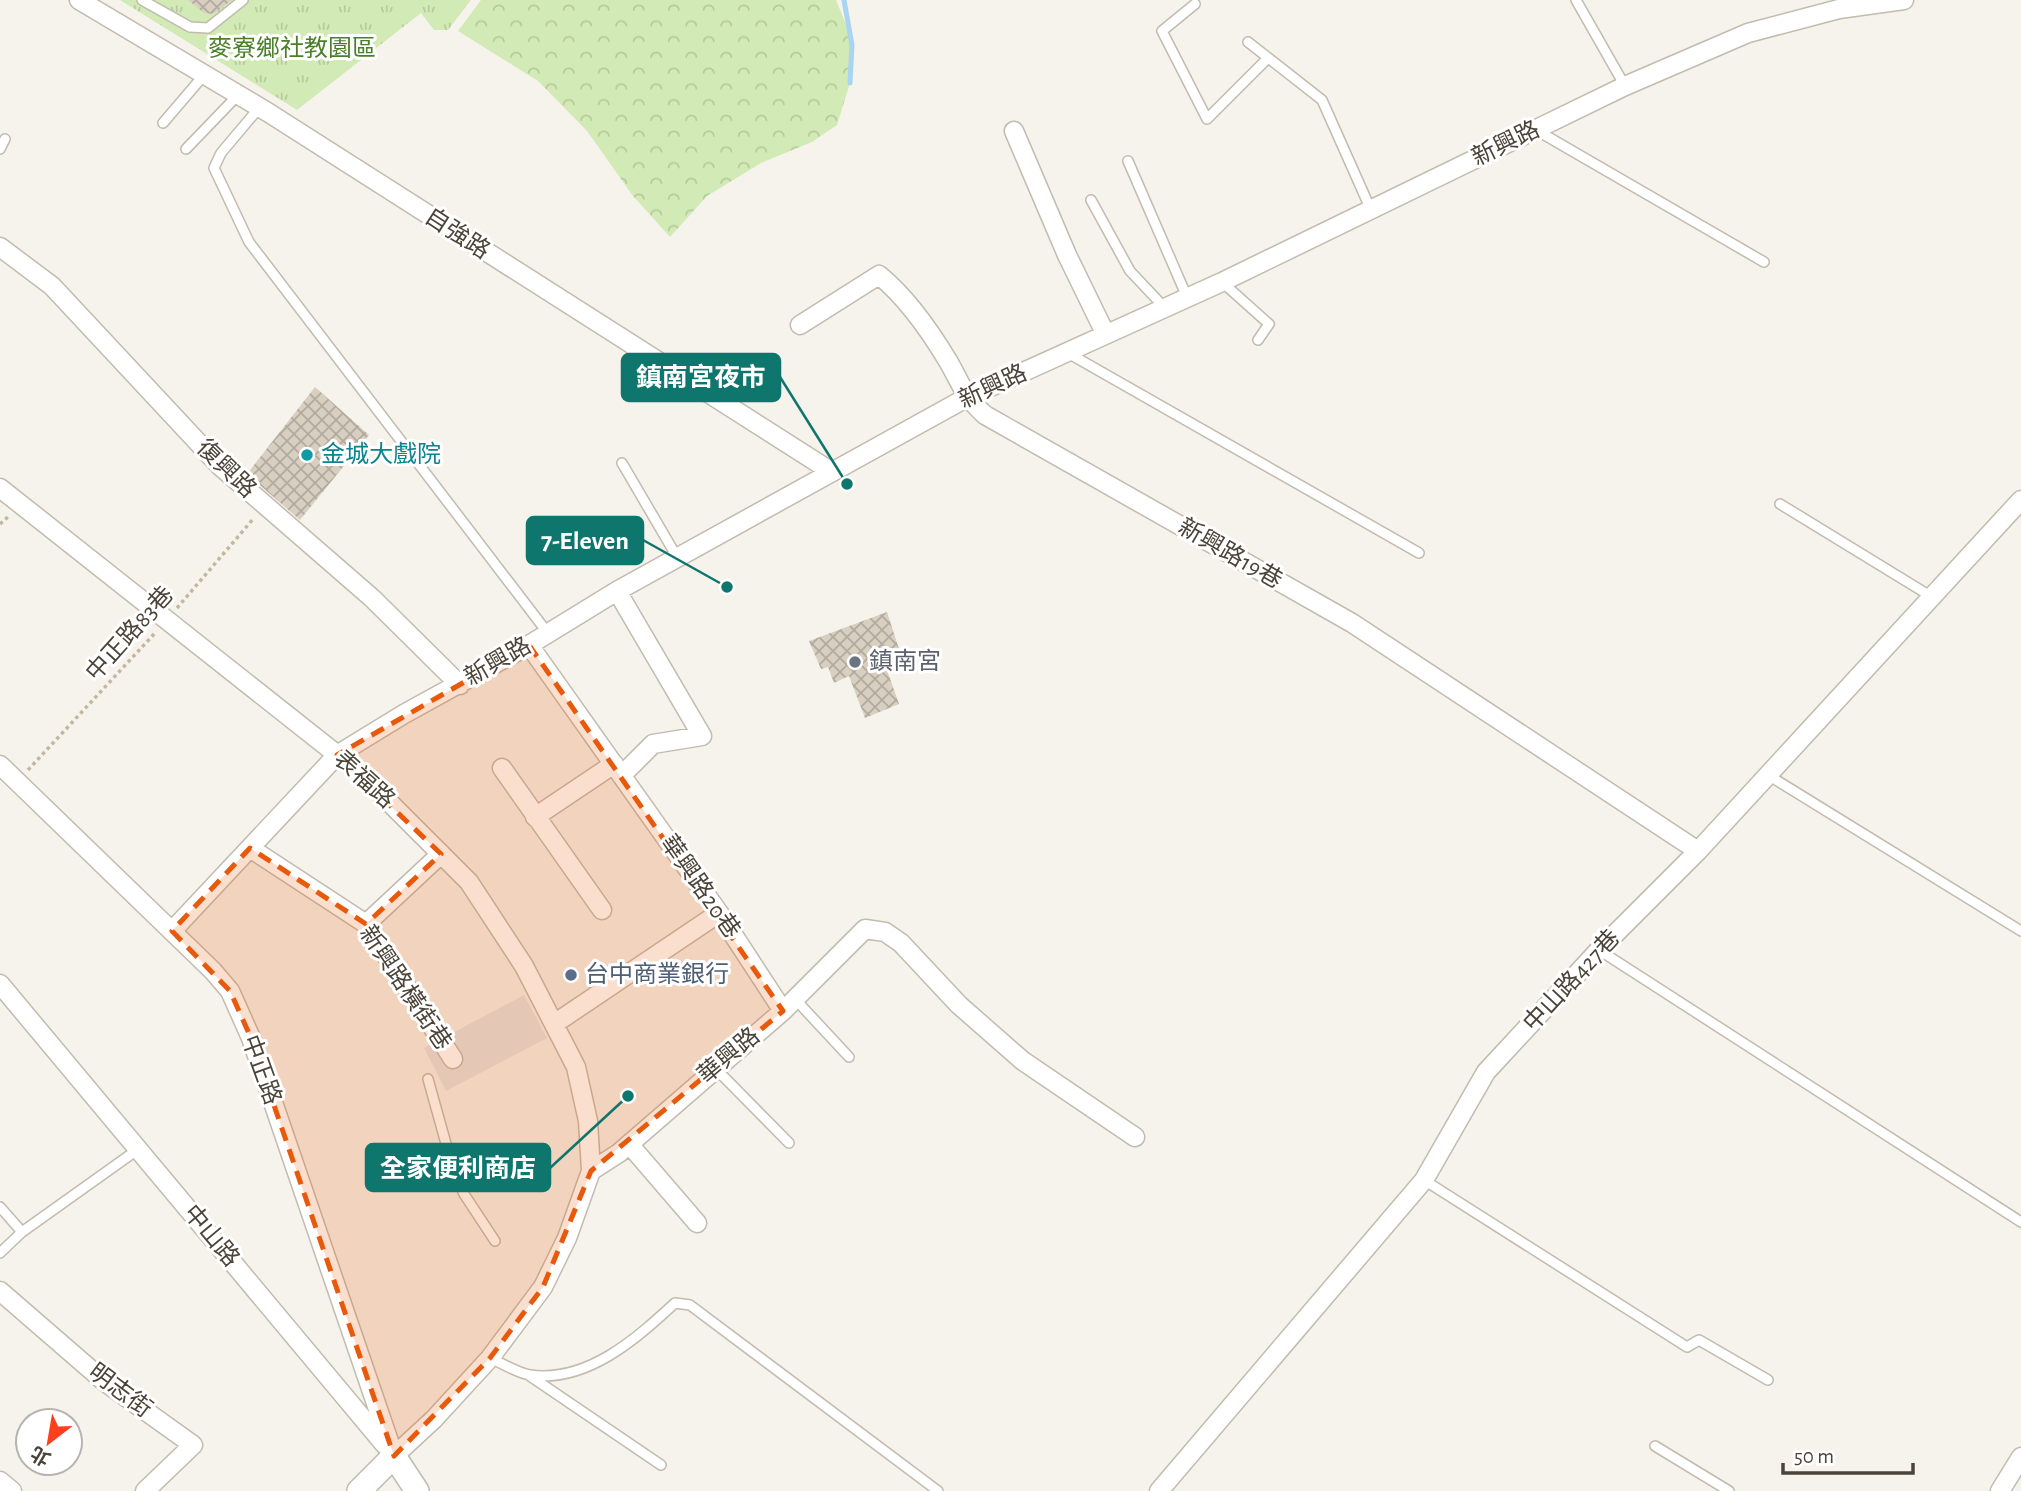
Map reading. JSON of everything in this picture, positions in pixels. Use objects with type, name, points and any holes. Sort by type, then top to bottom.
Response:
[{"type":"street","name":"自強路","points":[[79,0],[259,108],[832,472]]},
{"type":"street","name":"新興路","points":[[172,931],[337,755],[404,714],[529,645],[617,591],[966,398],[1222,282],[1625,86],[1748,33],[1839,9],[1904,0]]},
{"type":"street","points":[[1014,131],[1067,255],[1105,333]]},
{"type":"street","name":"復興路","points":[[0,247],[52,286],[220,466],[372,598],[460,685]]},
{"type":"street","name":"新興路19巷","points":[[800,325],[879,275],[894,287],[948,361],[966,398],[985,415],[1352,623],[1698,851]]},
{"type":"street","name":"表福路","points":[[0,488],[359,772],[470,882],[524,966],[576,1067],[588,1121],[591,1171]]},
{"type":"street","name":"中山路427巷","points":[[1159,1491],[1424,1180],[1486,1072],[1599,950],[1698,851],[2021,500]]},
{"type":"street","points":[[535,817],[618,770],[653,744],[702,736],[617,591]]},
{"type":"street","name":"華興路20巷","points":[[529,645],[719,913],[789,1005]]},
{"type":"street","name":"中正路","points":[[0,765],[172,931],[230,991],[251,1038],[394,1456]]},
{"type":"street","points":[[502,768],[602,909]]},
{"type":"street","name":"新興路橫街巷","points":[[250,848],[366,923],[453,1059]]},
{"type":"street","points":[[366,923],[441,854]]},
{"type":"street","points":[[554,1024],[719,913]]},
{"type":"street","name":"華興路","points":[[591,1171],[629,1144],[789,1005],[865,929],[885,932],[901,943],[959,1004],[1023,1060],[1135,1138]]},
{"type":"street","name":"中山路","points":[[0,984],[394,1456],[417,1491]]},
{"type":"street","points":[[629,1144],[697,1223]]},
{"type":"street","points":[[359,1491],[434,1419],[490,1358],[543,1287],[567,1238],[591,1171]]},
{"type":"street","name":"明志街","points":[[0,1291],[105,1382],[193,1445],[145,1491]]},
{"type":"street","points":[[2000,1491],[2021,1457]]},
{"type":"street","points":[[0,1481],[12,1491]]},
{"type":"lane","points":[[142,0],[190,27],[208,28],[243,0]]},
{"type":"lane","points":[[1576,0],[1625,86]]},
{"type":"lane","points":[[1195,4],[1161,31],[1208,119],[1268,58]]},
{"type":"lane","points":[[1248,42],[1322,100],[1371,210]]},
{"type":"lane","points":[[163,123],[204,75]]},
{"type":"lane","points":[[186,149],[238,95]]},
{"type":"lane","points":[[259,108],[221,153],[215,168],[249,242],[547,632]]},
{"type":"lane","points":[[1536,130],[1764,262]]},
{"type":"lane","points":[[0,149],[5,139]]},
{"type":"lane","points":[[1128,161],[1187,297]]},
{"type":"lane","points":[[1091,200],[1130,271],[1164,307]]},
{"type":"lane","points":[[1222,282],[1269,324],[1258,340]]},
{"type":"lane","points":[[1068,353],[1419,553]]},
{"type":"lane","points":[[622,463],[677,557]]},
{"type":"lane","points":[[1780,504],[1932,597]]},
{"type":"lane","points":[[1768,775],[2021,931]]},
{"type":"lane","points":[[1599,950],[2021,1222]]},
{"type":"lane","points":[[789,1005],[849,1057]]},
{"type":"lane","points":[[715,1068],[789,1143]]},
{"type":"lane","points":[[428,1079],[450,1158],[464,1194],[495,1241]]},
{"type":"lane","points":[[0,1253],[22,1232],[137,1150]]},
{"type":"lane","points":[[1424,1180],[1687,1347],[1699,1340],[1768,1380]]},
{"type":"lane","points":[[0,1208],[22,1232]]},
{"type":"lane","points":[[528,1375],[560,1374],[586,1368],[614,1352],[675,1303],[690,1304],[938,1491]]},
{"type":"lane","points":[[490,1358],[528,1375],[661,1465]]},
{"type":"lane","points":[[1655,1446],[1729,1491]]},
{"type":"path","name":"中正路83巷","points":[[18,782],[167,620],[264,506]]},
{"type":"highlighted area","points":[[529,645],[783,1011],[591,1171],[543,1287],[490,1358],[394,1456],[251,1038],[230,991],[172,931],[250,848],[366,924],[441,854],[337,755]]},
{"type":"green space","name":"麥寮鄉社教園區","points":[[120,0],[471,0],[448,30],[434,30],[421,13],[297,110]]},
{"type":"green space","points":[[481,0],[836,0],[851,37],[850,83],[837,125],[812,142],[761,163],[707,196],[670,237],[633,196],[587,131],[538,81],[458,31]]},
{"type":"shaded area","points":[[524,995],[547,1038],[446,1091],[424,1048]]},
{"type":"building","points":[[188,0],[232,0],[213,14],[204,13]]},
{"type":"building","name":"金城大戲院","points":[[315,387],[369,435],[300,520],[247,474]]},
{"type":"building","name":"鎮南宮","points":[[887,612],[900,652],[891,657],[895,667],[888,673],[899,704],[865,718],[849,676],[834,683],[828,667],[821,669],[809,641]]},
{"type":"waterway","points":[[844,0],[852,45],[850,83]]},
{"type":"place","name":"金城大戲院","points":[[307,455]]},
{"type":"place","name":"鎮南宮夜市","points":[[847,484]]},
{"type":"place","name":"7-Eleven","points":[[727,587]]},
{"type":"place","name":"鎮南宮","points":[[855,662]]},
{"type":"place","name":"台中商業銀行","points":[[571,975]]},
{"type":"place","name":"全家便利商店","points":[[628,1096]]}]
